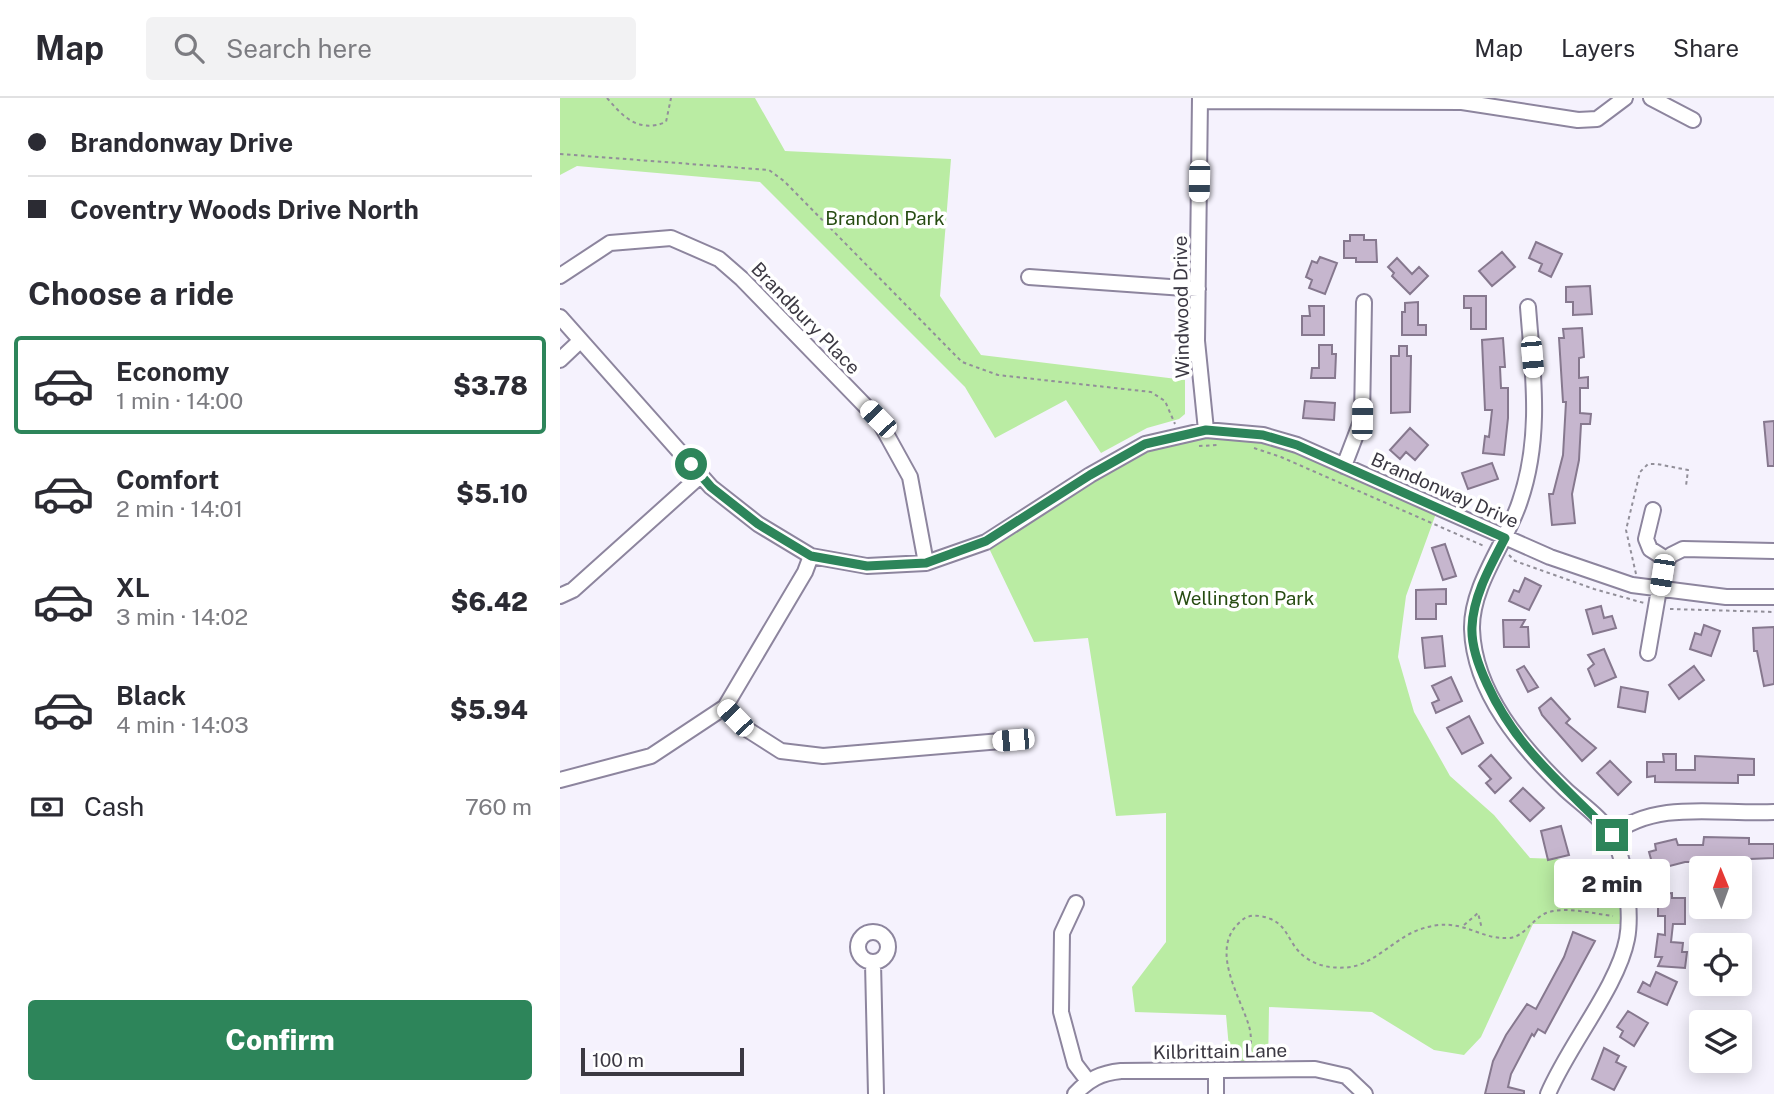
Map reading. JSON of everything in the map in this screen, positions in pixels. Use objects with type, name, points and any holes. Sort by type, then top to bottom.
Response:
[{"type":"street","points":[[1200,99],[1461,102],[1578,120],[1597,118],[1625,98]]},
{"type":"street","points":[[1651,98],[1693,120]]},
{"type":"street","name":"Windwood Drive","points":[[1200,99],[1197,341],[1206,430]]},
{"type":"street","name":"Brandbury Place","points":[[560,276],[610,243],[671,238],[719,259],[742,279],[878,419],[910,477],[926,563]]},
{"type":"street","points":[[1029,277],[1198,289]]},
{"type":"street","points":[[1344,466],[1362,419],[1364,302]]},
{"type":"street","points":[[1528,307],[1536,406],[1534,448],[1520,502],[1479,593],[1472,628],[1478,664],[1502,717],[1540,765],[1612,835],[1626,887],[1627,939],[1608,987],[1561,1064],[1548,1094]]},
{"type":"street","name":"Brandonway Drive","points":[[560,317],[700,476],[758,524],[811,556],[867,566],[926,563],[1004,532],[1090,475],[1145,444],[1206,430],[1263,435],[1344,466],[1502,544],[1632,585],[1726,597],[1774,597]]},
{"type":"street","points":[[560,360],[580,341]]},
{"type":"street","points":[[560,596],[573,590],[700,476]]},
{"type":"street","points":[[1653,510],[1646,539],[1650,550],[1666,559]]},
{"type":"street","points":[[1648,653],[1666,559],[1683,549],[1774,551]]},
{"type":"street","points":[[560,780],[652,756],[725,708],[805,572],[811,556]]},
{"type":"street","points":[[725,708],[745,728],[780,751],[822,757],[1013,740]]},
{"type":"street","points":[[1612,835],[1626,823],[1664,812],[1774,812]]},
{"type":"street","points":[[1076,903],[1062,933],[1061,1012],[1075,1064],[1088,1081]]},
{"type":"street","points":[[873,963],[876,1094]]},
{"type":"street","name":"Kilbrittain Lane","points":[[1075,1094],[1088,1081],[1104,1073],[1121,1071],[1315,1069],[1346,1076],[1365,1094]]},
{"type":"street","points":[[1216,1070],[1216,1094]]},
{"type":"path","points":[[607,98],[629,121],[652,128],[666,122],[671,98]]},
{"type":"path","points":[[560,154],[769,170],[784,181],[962,362],[998,375],[1151,393],[1165,401],[1179,438]]},
{"type":"path","points":[[1193,446],[1229,444]]},
{"type":"path","points":[[1251,447],[1281,457],[1403,512],[1502,544],[1515,561],[1594,589],[1656,606],[1711,612],[1774,612]]},
{"type":"path","points":[[1250,1059],[1249,1025],[1237,995],[1226,951],[1230,936],[1240,922],[1250,915],[1271,919],[1284,928],[1302,955],[1315,963],[1339,967],[1362,963],[1419,929],[1440,924],[1463,926],[1510,938],[1520,934],[1545,914],[1559,911],[1613,916]]},
{"type":"path","points":[[1463,926],[1478,913],[1482,931]]},
{"type":"green space","name":"Brandon Park","points":[[560,98],[755,98],[785,151],[951,159],[940,296],[981,355],[1185,380],[1185,414],[1179,419],[1147,428],[1101,453],[1066,400],[995,438],[965,387],[760,182],[577,166],[560,175]]},
{"type":"green space","name":"Wellington Park","points":[[1196,432],[1263,435],[1438,508],[1406,596],[1398,657],[1414,712],[1450,776],[1494,815],[1530,858],[1619,861],[1627,924],[1533,924],[1481,1037],[1464,1055],[1434,1050],[1372,1012],[1269,1007],[1268,1069],[1231,1070],[1226,1015],[1135,1012],[1132,987],[1166,942],[1166,813],[1116,816],[1088,638],[1034,642],[986,542],[1145,444]]},
{"type":"building","points":[[1350,235],[1364,235],[1364,240],[1376,240],[1377,262],[1356,262],[1356,258],[1344,258],[1344,241],[1350,241]]},
{"type":"building","points":[[1536,242],[1562,254],[1551,277],[1539,271],[1542,264],[1529,258]]},
{"type":"building","points":[[1502,252],[1515,267],[1492,286],[1479,271]]},
{"type":"building","points":[[1320,257],[1337,263],[1325,294],[1309,288],[1312,280],[1306,277],[1312,261],[1317,263]]},
{"type":"building","points":[[1397,258],[1412,274],[1419,267],[1428,276],[1410,294],[1392,276],[1394,273],[1388,267]]},
{"type":"building","points":[[1590,286],[1592,314],[1573,315],[1573,302],[1566,302],[1566,287]]},
{"type":"building","points":[[1464,296],[1486,296],[1486,329],[1471,329],[1471,308],[1464,308]]},
{"type":"building","points":[[1418,302],[1418,325],[1426,325],[1426,335],[1402,335],[1402,312],[1405,312],[1405,303]]},
{"type":"building","points":[[1309,306],[1324,306],[1324,335],[1302,335],[1302,316],[1310,316]]},
{"type":"building","points":[[1582,328],[1584,357],[1579,358],[1579,378],[1588,377],[1588,388],[1580,388],[1580,413],[1591,414],[1590,424],[1581,424],[1579,460],[1572,494],[1575,523],[1552,525],[1549,494],[1553,494],[1563,455],[1566,402],[1563,402],[1559,338],[1564,338],[1563,329]]},
{"type":"building","points":[[1503,338],[1505,367],[1500,367],[1501,388],[1508,388],[1504,455],[1483,453],[1485,436],[1489,437],[1492,410],[1485,410],[1482,340]]},
{"type":"building","points":[[1319,345],[1332,345],[1332,354],[1336,354],[1335,378],[1311,378],[1312,368],[1319,368]]},
{"type":"building","points":[[1399,346],[1407,346],[1407,356],[1411,356],[1410,412],[1391,413],[1391,356],[1399,356]]},
{"type":"building","points":[[1305,401],[1335,403],[1334,420],[1303,418]]},
{"type":"building","points":[[1774,421],[1774,466],[1768,466],[1764,422]]},
{"type":"building","points":[[1410,428],[1428,445],[1415,460],[1406,452],[1400,459],[1390,450]]},
{"type":"building","points":[[1492,463],[1498,479],[1468,489],[1462,473]]},
{"type":"building","points":[[1445,544],[1456,576],[1443,580],[1432,548]]},
{"type":"building","points":[[1525,578],[1541,586],[1529,610],[1509,601],[1514,590],[1519,592]]},
{"type":"building","points":[[1446,589],[1446,604],[1436,604],[1436,619],[1416,619],[1416,590]]},
{"type":"building","points":[[1601,606],[1604,618],[1612,616],[1616,628],[1593,634],[1586,610]]},
{"type":"building","points":[[1503,620],[1525,620],[1521,627],[1528,627],[1529,647],[1504,647]]},
{"type":"building","points":[[1704,625],[1720,631],[1711,656],[1690,649],[1695,633],[1701,635]]},
{"type":"building","points":[[1774,627],[1774,684],[1764,686],[1757,651],[1754,651],[1753,628]]},
{"type":"building","points":[[1442,636],[1445,666],[1425,668],[1422,638]]},
{"type":"building","points":[[1604,649],[1616,677],[1595,686],[1588,669],[1594,664],[1588,655]]},
{"type":"building","points":[[1524,666],[1538,687],[1528,692],[1517,670]]},
{"type":"building","points":[[1694,666],[1704,680],[1679,699],[1669,685]]},
{"type":"building","points":[[1451,677],[1462,701],[1436,713],[1432,703],[1439,700],[1432,686]]},
{"type":"building","points":[[1621,687],[1648,692],[1645,712],[1618,707]]},
{"type":"building","points":[[1551,698],[1570,719],[1566,723],[1596,748],[1582,761],[1542,715],[1539,708]]},
{"type":"building","points":[[1469,716],[1483,743],[1462,754],[1447,728]]},
{"type":"building","points":[[1663,754],[1676,754],[1676,770],[1695,770],[1695,756],[1754,759],[1754,775],[1738,775],[1738,783],[1655,782],[1655,776],[1647,777],[1647,762],[1664,762]]},
{"type":"building","points":[[1491,755],[1511,778],[1495,793],[1486,783],[1491,779],[1479,766]]},
{"type":"building","points":[[1610,761],[1631,782],[1618,795],[1597,773]]},
{"type":"building","points":[[1523,788],[1544,808],[1530,821],[1510,801]]},
{"type":"building","points":[[1561,826],[1569,855],[1548,860],[1541,831]]},
{"type":"building","points":[[1704,837],[1749,838],[1749,844],[1774,844],[1774,858],[1689,856],[1689,862],[1654,870],[1649,852],[1656,850],[1655,844],[1676,839],[1678,845],[1703,845]]},
{"type":"building","points":[[1672,893],[1672,898],[1685,898],[1685,924],[1673,924],[1671,942],[1683,943],[1682,952],[1687,952],[1685,968],[1658,966],[1662,957],[1655,957],[1658,934],[1665,935],[1665,916],[1658,916],[1658,894]]},
{"type":"building","points":[[1573,932],[1595,941],[1545,1033],[1538,1029],[1534,1036],[1532,1034],[1511,1074],[1508,1087],[1524,1091],[1524,1094],[1485,1094],[1493,1061],[1506,1035],[1527,1004],[1536,1009],[1564,957]]},
{"type":"building","points":[[1656,972],[1677,982],[1667,1005],[1638,992],[1643,982],[1650,986]]},
{"type":"building","points":[[1628,1011],[1648,1023],[1634,1046],[1620,1037],[1623,1031],[1617,1027]]},
{"type":"building","points":[[1604,1048],[1619,1056],[1616,1062],[1626,1067],[1614,1090],[1592,1079]]},
{"type":"route","points":[[691,464],[711,487],[758,524],[811,556],[867,566],[926,563],[986,541],[1090,475],[1145,444],[1206,430],[1263,435],[1297,445],[1505,538],[1479,593],[1472,628],[1478,664],[1502,717],[1540,765],[1612,835]]}]
